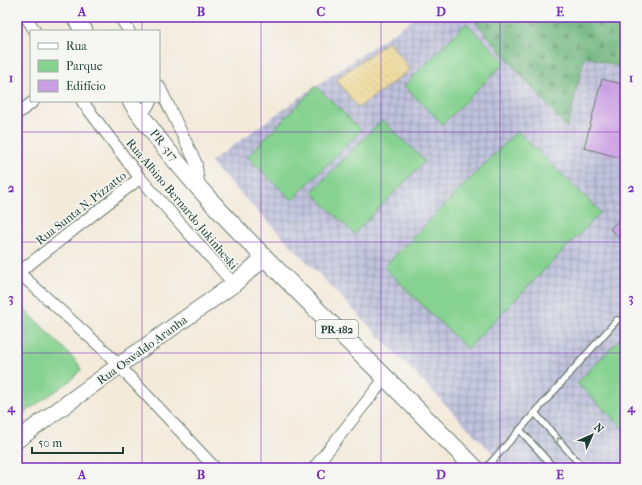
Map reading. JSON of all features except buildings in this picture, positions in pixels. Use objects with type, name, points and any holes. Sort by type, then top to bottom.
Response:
[{"type":"main road","points":[[75,17],[83,30]]},
{"type":"main road","name":"PR -317","points":[[132,102],[199,189]]},
{"type":"main road","name":"PR-182","points":[[199,189],[264,258],[386,377],[475,468]]},
{"type":"street","points":[[26,17],[34,30]]},
{"type":"street","points":[[120,17],[128,30]]},
{"type":"street","points":[[160,90],[196,163],[199,189]]},
{"type":"street","points":[[17,114],[33,102]]},
{"type":"street","name":"Rua Albino Bernardo Jukinheski","points":[[83,102],[140,178],[234,284]]},
{"type":"street","points":[[141,116],[150,102]]},
{"type":"street","name":"Rua Sunta N. Pizzatto","points":[[18,272],[140,178]]},
{"type":"street","name":"Rua Oswaldo Aranha","points":[[17,440],[234,284],[264,258]]},
{"type":"street","points":[[18,272],[105,351],[215,468]]},
{"type":"street","points":[[314,468],[386,377]]},
{"type":"lane","points":[[486,468],[617,320]]},
{"type":"lane","points":[[535,413],[583,468]]},
{"type":"lane","points":[[520,430],[554,468]]},
{"type":"shaded area","points":[[416,17],[471,17],[567,127],[585,56],[625,69],[625,468],[507,468],[210,162]]},
{"type":"green space","points":[[471,17],[625,17],[625,69],[585,56],[567,128]]},
{"type":"green space","points":[[466,23],[505,62],[443,124],[404,86]]},
{"type":"green space","points":[[316,86],[361,130],[292,200],[247,157]]},
{"type":"green space","points":[[382,120],[425,161],[354,234],[312,192]]},
{"type":"green space","points":[[517,131],[601,212],[467,349],[384,267]]},
{"type":"green space","points":[[17,301],[78,363],[81,370],[70,381],[17,418]]},
{"type":"green space","points":[[625,334],[625,430],[577,383]]},
{"type":"sand","points":[[389,41],[410,70],[358,108],[336,79]]}]
